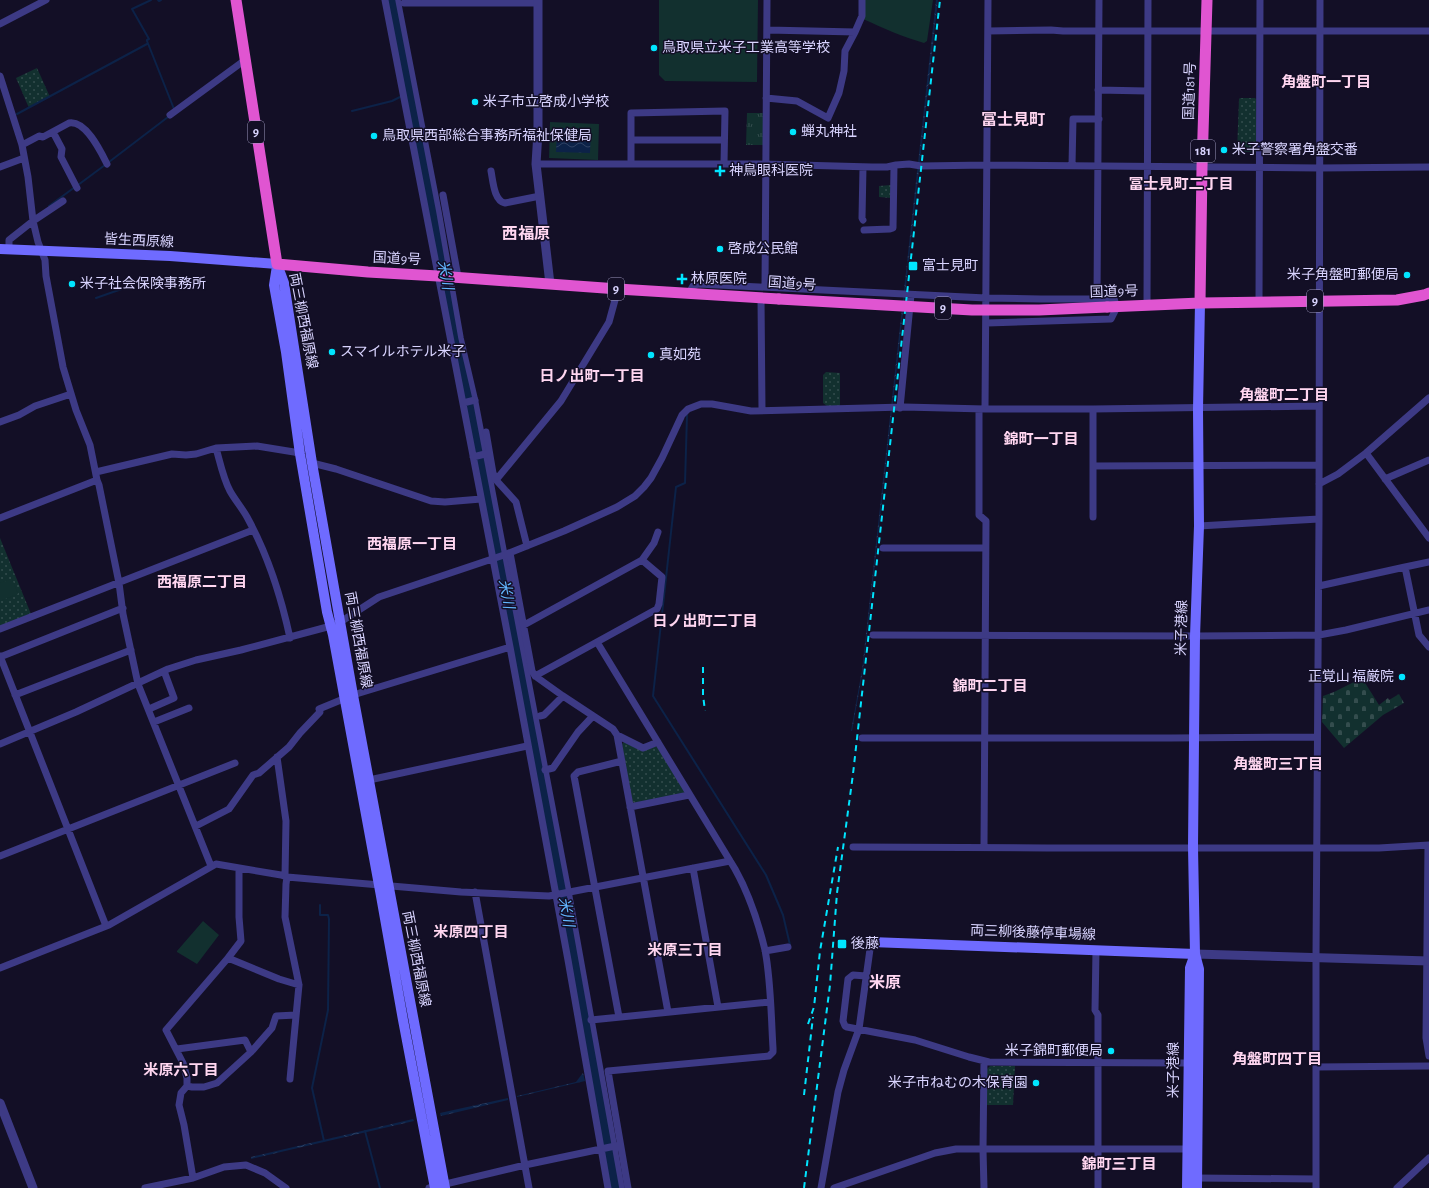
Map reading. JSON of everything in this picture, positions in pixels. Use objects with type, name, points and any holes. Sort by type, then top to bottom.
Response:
[{"type":"highway","name":"9","points":[[236,0],[277,264]]},
{"type":"highway","name":"国道181号","points":[[1200,303],[1207,0]]},
{"type":"highway","name":"国道9号","points":[[277,264],[368,272],[618,289],[689,293],[764,292],[779,299],[972,310],[1039,310],[1200,303],[1397,300],[1429,293]]},
{"type":"main road","name":"皆生西原線","points":[[4,249],[170,256],[277,264]]},
{"type":"main road","name":"両三柳西福原線","points":[[277,264],[274,285],[286,352],[300,454],[307,486],[327,612],[336,624]]},
{"type":"main road","name":"両三柳西福原線","points":[[277,264],[284,284],[378,885],[438,1187]]},
{"type":"main road","name":"米子港線","points":[[1187,1188],[1192,1149],[1198,969],[1195,954],[1193,847],[1195,636],[1199,526],[1198,409],[1200,303]]},
{"type":"main road","name":"両三柳西福原線","points":[[349,697],[369,780],[389,886],[438,1187]]},
{"type":"main road","name":"両三柳後藤停車場線","points":[[870,942],[1195,954]]},
{"type":"main road","name":"米子港線","points":[[1195,954],[1190,968],[1189,1063],[1192,1149],[1197,1183]]},
{"type":"street","points":[[0,24],[46,0]]},
{"type":"street","points":[[385,0],[439,276],[524,625],[532,671],[534,676],[613,729],[617,735],[668,1012]]},
{"type":"street","points":[[762,410],[768,30],[767,0]]},
{"type":"street","points":[[766,98],[797,101],[828,118],[839,93],[844,71],[845,50],[862,16],[862,0]]},
{"type":"street","points":[[984,847],[986,521],[979,515],[982,409],[987,323],[988,0]]},
{"type":"street","points":[[1097,299],[1099,0]]},
{"type":"street","points":[[1147,306],[1148,0]]},
{"type":"street","points":[[1259,302],[1260,0]]},
{"type":"street","points":[[1316,1188],[1320,0]]},
{"type":"street","points":[[527,546],[516,502],[496,480],[482,455],[470,402],[461,338],[401,1],[538,1],[538,132],[536,164],[550,284]]},
{"type":"street","points":[[768,30],[855,32]]},
{"type":"street","points":[[988,31],[1429,31]]},
{"type":"street","points":[[170,115],[245,60]]},
{"type":"street","points":[[0,76],[3,96],[22,145],[29,184],[33,221],[38,242],[45,260],[46,276],[63,367],[70,394],[90,445],[119,583],[122,608],[138,684],[211,866]]},
{"type":"street","points":[[1098,90],[1147,91]]},
{"type":"street","points":[[631,164],[631,113],[725,111],[724,164]]},
{"type":"street","points":[[1072,165],[1073,119],[1099,120]]},
{"type":"street","points":[[22,145],[40,136],[42,137],[53,132],[69,123],[74,123],[89,133],[107,164]]},
{"type":"street","points":[[53,132],[62,149],[61,157],[77,188]]},
{"type":"street","points":[[631,140],[724,140]]},
{"type":"street","points":[[0,167],[24,158]]},
{"type":"street","points":[[536,164],[766,164],[863,167],[887,167],[909,164],[921,166],[1072,165],[1260,168],[1429,167]]},
{"type":"street","points":[[864,230],[890,230],[893,228],[894,166]]},
{"type":"street","points":[[863,167],[863,220]]},
{"type":"street","points":[[491,171],[497,198],[500,202],[505,203],[540,196]]},
{"type":"street","points":[[444,195],[456,277]]},
{"type":"street","points":[[4,249],[9,240],[33,221],[63,201]]},
{"type":"street","points":[[496,480],[564,396],[609,322],[618,289]]},
{"type":"street","points":[[764,292],[911,295],[1041,300],[1114,299],[1111,319],[987,323]]},
{"type":"street","points":[[894,408],[911,295]]},
{"type":"street","points":[[0,422],[19,416],[36,406],[70,394]]},
{"type":"street","points":[[1319,484],[1338,474],[1366,453],[1429,398]]},
{"type":"street","points":[[0,744],[138,684],[164,671],[196,660],[290,638],[336,624],[379,597],[506,554],[617,507],[635,496],[651,478],[685,411],[691,407],[705,403],[751,411],[894,408],[1198,409],[1319,406]]},
{"type":"street","points":[[1093,409],[1093,517]]},
{"type":"street","points":[[486,432],[482,455],[481,499],[510,647],[527,746],[557,895],[608,1188]]},
{"type":"street","points":[[96,472],[172,454],[196,454],[216,448],[257,446],[300,454]]},
{"type":"street","points":[[216,448],[230,491],[247,517],[274,578],[283,606],[290,638]]},
{"type":"street","points":[[1366,453],[1429,538]]},
{"type":"street","points":[[1385,478],[1429,460]]},
{"type":"street","points":[[312,463],[336,469],[431,501],[445,502],[481,499]]},
{"type":"street","points":[[1093,466],[1319,465]]},
{"type":"street","points":[[0,518],[97,480]]},
{"type":"street","points":[[1199,526],[1319,519]]},
{"type":"street","points":[[0,629],[253,530]]},
{"type":"street","points":[[524,625],[642,560],[654,543],[658,532]]},
{"type":"street","points":[[883,548],[985,548]]},
{"type":"street","points":[[506,554],[592,1020],[617,1146],[628,1188]]},
{"type":"street","points":[[534,676],[658,608],[662,577],[642,560]]},
{"type":"street","points":[[1319,586],[1429,562]]},
{"type":"street","points":[[1405,567],[1419,635],[1429,647]]},
{"type":"street","points":[[106,926],[0,656],[122,608]]},
{"type":"street","points":[[873,635],[1319,635],[1429,610]]},
{"type":"street","points":[[597,642],[730,861],[748,895],[765,951],[773,1052],[769,1056],[608,1071],[622,1188]]},
{"type":"street","points":[[196,826],[229,809],[253,775],[258,774],[289,747],[320,712],[319,709],[349,697],[510,647]]},
{"type":"street","points":[[15,695],[131,650]]},
{"type":"street","points":[[149,709],[174,698],[164,671]]},
{"type":"street","points":[[540,716],[544,715],[563,696]]},
{"type":"street","points":[[154,722],[189,708]]},
{"type":"street","points":[[545,770],[553,768],[578,732],[593,716]]},
{"type":"street","points":[[617,735],[643,748],[658,742]]},
{"type":"street","points":[[862,738],[985,739],[1317,737]]},
{"type":"street","points":[[369,780],[527,746]]},
{"type":"street","points":[[277,757],[286,821],[285,917],[299,985],[290,1079]]},
{"type":"street","points":[[619,1017],[574,776],[578,772],[622,761]]},
{"type":"street","points":[[0,856],[235,763]]},
{"type":"street","points":[[630,806],[689,794]]},
{"type":"street","points":[[852,847],[1046,848],[1428,846],[1426,1038],[1429,1056]]},
{"type":"street","points":[[0,968],[106,926],[216,864],[286,876],[389,886],[516,895],[557,895],[730,861]]},
{"type":"street","points":[[193,1178],[179,1105],[181,1093],[187,1086],[187,1078],[177,1049],[167,1033],[167,1028],[241,941],[239,917],[239,868]]},
{"type":"street","points":[[693,868],[718,1007]]},
{"type":"street","points":[[475,892],[529,1188]]},
{"type":"street","points":[[820,1188],[838,1092],[844,1070],[859,1029],[870,942]]},
{"type":"street","points":[[765,951],[788,947]]},
{"type":"street","points":[[1096,950],[1095,1010],[1098,1015],[1098,1188]]},
{"type":"street","points":[[1195,954],[1428,961]]},
{"type":"street","points":[[228,958],[279,979],[299,985]]},
{"type":"street","points":[[866,976],[853,975],[848,980],[844,1024],[847,1027],[915,1040],[984,1061],[1189,1063]]},
{"type":"street","points":[[592,1020],[770,1002]]},
{"type":"street","points":[[187,1086],[204,1087],[214,1085],[251,1052],[272,1028],[276,1016],[296,1015]]},
{"type":"street","points":[[177,1049],[245,1040],[251,1052]]},
{"type":"street","points":[[984,1061],[984,1188]]},
{"type":"street","points":[[1316,1067],[1429,1066]]},
{"type":"street","points":[[0,1103],[33,1188]]},
{"type":"street","points":[[438,1187],[525,1165],[617,1146]]},
{"type":"street","points":[[834,1188],[935,1153],[956,1149],[1192,1149]]},
{"type":"street","points":[[1397,1188],[1429,1158]]},
{"type":"street","points":[[145,1188],[166,1186],[224,1167],[246,1165],[265,1173],[286,1188]]},
{"type":"street","points":[[1197,1183],[1316,1179]]},
{"type":"green space","points":[[659,0],[758,0],[757,82],[665,81],[659,75]]},
{"type":"green space","points":[[865,0],[933,0],[927,41],[924,43],[908,38],[863,19]]},
{"type":"green space","points":[[37,68],[50,97],[29,108],[16,78]]},
{"type":"green space","points":[[1240,98],[1256,99],[1256,152],[1237,152]]},
{"type":"green space","points":[[747,113],[763,113],[763,145],[746,145]]},
{"type":"green space","points":[[550,122],[599,124],[598,160],[549,158]]},
{"type":"green space","points":[[891,185],[891,198],[879,197],[879,186]]},
{"type":"green space","points":[[826,372],[840,373],[840,406],[827,406],[823,403],[823,375]]},
{"type":"green space","points":[[0,538],[31,614],[0,627]]},
{"type":"green space","points":[[12,579],[18,594],[0,601],[0,583]]},
{"type":"green space","points":[[1362,678],[1379,705],[1388,698],[1389,700],[1399,694],[1404,703],[1383,715],[1344,748],[1322,722],[1323,696]]},
{"type":"green space","points":[[625,741],[658,747],[685,792],[683,794],[635,803],[632,802],[622,744]]},
{"type":"green space","points":[[203,921],[219,935],[197,964],[177,951]]},
{"type":"green space","points":[[990,1066],[1015,1066],[1013,1105],[986,1105],[987,1069]]},
{"type":"water","points":[[936,0],[938,0],[863,670],[851,731],[862,670]]},
{"type":"water","points":[[557,128],[591,128],[590,153],[556,152]]},
{"type":"water","points":[[583,1073],[585,1081],[517,1097],[576,1082]]},
{"type":"water","points":[[508,1098],[508,1100],[441,1116],[440,1113]]},
{"type":"water","points":[[413,1119],[414,1121],[251,1159],[251,1157]]},
{"type":"waterway","points":[[147,40],[149,39],[132,9],[151,0]]},
{"type":"waterway","name":"米川","points":[[392,0],[520,663],[617,1188]]},
{"type":"waterway","points":[[147,41],[174,109]]},
{"type":"waterway","points":[[17,114],[147,44]]},
{"type":"waterway","points":[[352,111],[392,101],[400,97]]},
{"type":"waterway","points":[[109,162],[168,117]]},
{"type":"waterway","points":[[78,185],[105,165]]},
{"type":"waterway","points":[[49,206],[75,187]]},
{"type":"waterway","points":[[96,298],[136,284]]},
{"type":"waterway","points":[[687,415],[685,483],[676,487],[653,696],[766,875],[783,915],[790,945]]},
{"type":"waterway","points":[[320,905],[320,915],[328,915],[329,919],[328,1010],[312,1088],[324,1141]]},
{"type":"waterway","points":[[365,1131],[380,1188]]},
{"type":"railway","points":[[804,1188],[830,985],[837,893],[853,774],[940,0]]},
{"type":"railway","points":[[703,667],[703,695],[705,711]]},
{"type":"railway","points":[[808,1024],[814,1007],[820,951],[838,847]]},
{"type":"railway","points":[[804,1095],[813,1017]]},
{"type":"place","name":"鳥取県立米子工業高等学校","points":[[654,48]]},
{"type":"place","name":"米子市立啓成小学校","points":[[475,102]]},
{"type":"place","name":"蝉丸神社","points":[[793,132]]},
{"type":"place","name":"鳥取県西部総合事務所福祉保健局","points":[[374,136]]},
{"type":"place","name":"米子警察署角盤交番","points":[[1224,150]]},
{"type":"place","name":"神鳥眼科医院","points":[[720,171]]},
{"type":"place","name":"啓成公民館","points":[[720,249]]},
{"type":"place","name":"富士見町","points":[[913,266]]},
{"type":"place","name":"米子角盤町郵便局","points":[[1407,275]]},
{"type":"place","name":"林原医院","points":[[682,279]]},
{"type":"place","name":"米子社会保険事務所","points":[[72,284]]},
{"type":"place","name":"スマイルホテル米子","points":[[332,352]]},
{"type":"place","name":"真如苑","points":[[651,355]]},
{"type":"place","name":"正覚山 福厳院","points":[[1402,677]]},
{"type":"place","name":"後藤","points":[[842,944]]},
{"type":"place","name":"米子錦町郵便局","points":[[1111,1051]]},
{"type":"place","name":"米子市ねむの木保育園","points":[[1036,1083]]},
{"type":"district","name":"角盤町一丁目","points":[[1326,82]]},
{"type":"district","name":"冨士見町","points":[[1013,120]]},
{"type":"district","name":"冨士見町二丁目","points":[[1181,184]]},
{"type":"district","name":"西福原","points":[[526,234]]},
{"type":"district","name":"日ノ出町一丁目","points":[[592,376]]},
{"type":"district","name":"角盤町二丁目","points":[[1284,395]]},
{"type":"district","name":"錦町一丁目","points":[[1041,439]]},
{"type":"district","name":"西福原一丁目","points":[[412,544]]},
{"type":"district","name":"西福原二丁目","points":[[202,582]]},
{"type":"district","name":"日ノ出町二丁目","points":[[705,621]]},
{"type":"district","name":"錦町二丁目","points":[[990,686]]},
{"type":"district","name":"角盤町三丁目","points":[[1278,764]]},
{"type":"district","name":"米原四丁目","points":[[471,932]]},
{"type":"district","name":"米原三丁目","points":[[685,950]]},
{"type":"district","name":"米原","points":[[885,983]]},
{"type":"district","name":"角盤町四丁目","points":[[1277,1059]]},
{"type":"district","name":"米原六丁目","points":[[181,1070]]},
{"type":"district","name":"錦町三丁目","points":[[1119,1164]]}]
